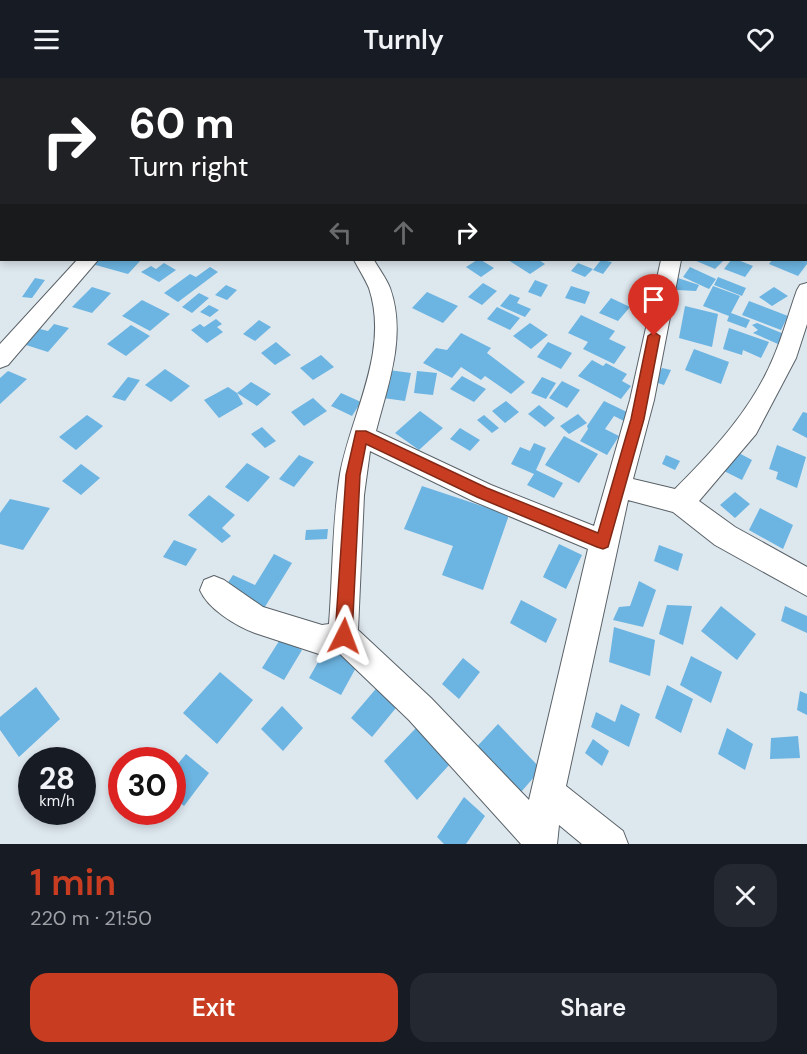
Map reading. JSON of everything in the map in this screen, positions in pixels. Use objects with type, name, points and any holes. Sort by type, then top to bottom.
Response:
[{"type":"street","points":[[0,360],[87,261]]},
{"type":"street","points":[[344,636],[353,475],[361,435],[380,380],[387,344],[386,306],[376,277],[365,261]]},
{"type":"street","points":[[540,841],[548,793],[603,542],[642,400],[670,261]]},
{"type":"street","points":[[680,502],[714,467],[747,427],[785,358],[807,290]]},
{"type":"street","points":[[361,435],[482,493],[603,542]]},
{"type":"street","points":[[619,487],[680,502],[725,536],[807,582]]},
{"type":"street","points":[[214,590],[255,619],[322,640],[344,636]]},
{"type":"street","points":[[344,636],[390,676],[432,719],[540,841]]},
{"type":"street","points":[[548,793],[610,844]]},
{"type":"building","points":[[95,261],[140,261],[128,274],[92,264]]},
{"type":"building","points":[[475,261],[483,261],[494,268],[481,277],[466,267]]},
{"type":"building","points":[[510,261],[540,261],[545,264],[530,274]]},
{"type":"building","points":[[600,261],[612,262],[603,274],[593,270]]},
{"type":"building","points":[[696,261],[723,261],[715,269]]},
{"type":"building","points":[[730,261],[740,261],[753,266],[745,277],[724,269]]},
{"type":"building","points":[[771,261],[807,261],[798,276],[769,264]]},
{"type":"building","points":[[164,263],[176,270],[159,282],[141,272],[151,266],[156,269]]},
{"type":"building","points":[[578,263],[593,269],[585,277],[571,271]]},
{"type":"building","points":[[210,267],[218,272],[178,302],[164,293],[190,274],[196,277]]},
{"type":"building","points":[[690,267],[716,279],[709,289],[683,277]]},
{"type":"building","points":[[718,277],[746,288],[742,296],[714,285]]},
{"type":"building","points":[[35,278],[45,280],[32,298],[22,297]]},
{"type":"building","points":[[678,278],[699,285],[696,291],[677,290],[674,298],[671,297]]},
{"type":"building","points":[[535,280],[548,285],[541,297],[528,292]]},
{"type":"building","points":[[483,283],[497,291],[482,305],[468,297]]},
{"type":"building","points":[[226,285],[237,290],[227,300],[215,295]]},
{"type":"building","points":[[571,286],[590,292],[585,304],[565,298]]},
{"type":"building","points":[[713,286],[740,296],[731,313],[750,320],[746,328],[727,321],[729,316],[703,306]]},
{"type":"building","points":[[92,287],[111,293],[92,313],[72,307]]},
{"type":"building","points":[[774,287],[788,296],[772,306],[759,297]]},
{"type":"building","points":[[427,292],[458,306],[443,323],[412,308]]},
{"type":"building","points":[[199,293],[209,298],[192,313],[182,307]]},
{"type":"building","points":[[510,294],[520,298],[517,303],[531,309],[525,317],[500,306]]},
{"type":"building","points":[[611,298],[630,307],[618,321],[599,313]]},
{"type":"building","points":[[142,300],[170,314],[150,331],[122,316]]},
{"type":"building","points":[[749,301],[788,316],[781,330],[742,315]]},
{"type":"building","points":[[209,305],[219,310],[210,317],[200,312]]},
{"type":"building","points":[[685,306],[718,314],[712,347],[679,338]]},
{"type":"building","points":[[497,307],[520,318],[510,330],[487,319]]},
{"type":"building","points":[[581,315],[615,331],[609,339],[626,347],[614,364],[583,349],[588,342],[568,333]]},
{"type":"building","points":[[216,319],[222,324],[217,327],[223,332],[207,343],[191,330],[200,324],[204,327]]},
{"type":"building","points":[[259,320],[271,327],[255,341],[243,334]]},
{"type":"building","points":[[530,323],[548,335],[531,349],[513,336]]},
{"type":"building","points":[[757,323],[784,334],[778,344],[753,333],[758,330],[752,325]]},
{"type":"building","points":[[54,324],[69,328],[48,352],[26,345],[40,329],[48,331]]},
{"type":"building","points":[[131,325],[150,336],[126,356],[107,344]]},
{"type":"building","points":[[729,328],[769,342],[761,358],[743,350],[742,355],[723,349]]},
{"type":"building","points":[[461,333],[491,348],[487,353],[525,382],[511,394],[485,376],[481,380],[461,367],[452,378],[423,363],[436,348],[447,350]]},
{"type":"building","points":[[276,342],[291,355],[275,365],[261,353]]},
{"type":"building","points":[[548,342],[572,353],[561,369],[537,357]]},
{"type":"building","points":[[694,349],[729,362],[721,384],[685,370]]},
{"type":"building","points":[[321,355],[334,367],[313,380],[300,368]]},
{"type":"building","points":[[592,360],[603,366],[606,363],[627,374],[622,381],[631,386],[621,399],[578,376]]},
{"type":"building","points":[[662,368],[671,370],[664,385],[655,382]]},
{"type":"building","points":[[165,369],[190,386],[171,402],[145,385]]},
{"type":"building","points":[[389,370],[411,373],[405,401],[383,398]]},
{"type":"building","points":[[8,371],[27,379],[0,404],[0,378]]},
{"type":"building","points":[[417,371],[437,373],[433,395],[414,393]]},
{"type":"building","points":[[462,376],[486,389],[474,402],[450,389]]},
{"type":"building","points":[[128,377],[140,380],[125,401],[112,397]]},
{"type":"building","points":[[542,377],[556,383],[546,399],[531,393]]},
{"type":"building","points":[[562,381],[580,390],[567,408],[549,398]]},
{"type":"building","points":[[251,382],[271,394],[257,406],[237,393]]},
{"type":"building","points":[[228,387],[237,393],[243,404],[219,418],[204,400]]},
{"type":"building","points":[[341,393],[361,402],[352,416],[331,406]]},
{"type":"building","points":[[313,398],[327,411],[304,426],[291,412]]},
{"type":"building","points":[[506,401],[519,412],[505,423],[492,411]]},
{"type":"building","points":[[604,401],[629,413],[624,421],[614,416],[605,429],[619,436],[607,455],[580,441]]},
{"type":"building","points":[[539,405],[555,418],[545,427],[528,414]]},
{"type":"building","points":[[420,411],[443,428],[419,450],[395,433]]},
{"type":"building","points":[[803,412],[807,413],[807,438],[792,430]]},
{"type":"building","points":[[578,414],[587,423],[569,434],[560,426]]},
{"type":"building","points":[[87,415],[103,426],[76,450],[59,437]]},
{"type":"building","points":[[484,415],[499,428],[492,433],[477,420]]},
{"type":"building","points":[[262,427],[276,441],[265,448],[251,434]]},
{"type":"building","points":[[460,428],[480,440],[470,451],[450,439]]},
{"type":"building","points":[[564,436],[598,454],[579,483],[545,465]]},
{"type":"building","points":[[534,443],[546,448],[536,470],[563,483],[554,498],[527,485],[534,474],[511,464],[520,447],[530,451]]},
{"type":"building","points":[[777,445],[806,457],[797,488],[776,479],[778,472],[769,469]]},
{"type":"building","points":[[735,451],[752,460],[742,480],[724,471]]},
{"type":"building","points":[[299,455],[314,462],[294,487],[279,479]]},
{"type":"building","points":[[666,455],[680,461],[675,470],[662,464]]},
{"type":"building","points":[[247,463],[270,477],[248,502],[225,487]]},
{"type":"building","points":[[81,464],[100,478],[81,495],[62,481]]},
{"type":"building","points":[[422,486],[509,515],[483,590],[442,575],[453,546],[404,529]]},
{"type":"building","points":[[735,492],[750,504],[735,518],[720,505]]},
{"type":"building","points":[[209,495],[235,515],[222,528],[231,536],[222,543],[188,515]]},
{"type":"building","points":[[10,499],[50,508],[23,550],[0,544],[0,513]]},
{"type":"building","points":[[760,508],[793,525],[783,549],[749,530]]},
{"type":"building","points":[[328,529],[327,539],[305,540],[306,530]]},
{"type":"building","points":[[174,540],[197,549],[186,566],[163,557]]},
{"type":"building","points":[[559,544],[582,555],[566,589],[543,577]]},
{"type":"building","points":[[659,545],[683,554],[678,571],[654,561]]},
{"type":"building","points":[[274,554],[292,563],[263,610],[223,590],[233,575],[255,585]]},
{"type":"building","points":[[639,581],[656,590],[643,627],[613,620],[619,607],[630,606]]},
{"type":"building","points":[[521,600],[557,619],[546,643],[510,623]]},
{"type":"building","points":[[667,605],[692,606],[683,645],[659,634]]},
{"type":"building","points":[[721,606],[756,634],[737,660],[701,631]]},
{"type":"building","points":[[785,606],[807,616],[807,633],[781,621]]},
{"type":"building","points":[[614,627],[655,640],[650,676],[609,662]]},
{"type":"building","points":[[281,638],[302,650],[284,680],[262,668]]},
{"type":"building","points":[[326,648],[358,664],[341,695],[309,678]]},
{"type":"building","points":[[691,656],[722,672],[711,703],[680,685]]},
{"type":"building","points":[[463,658],[480,672],[459,699],[442,684]]},
{"type":"building","points":[[220,672],[253,700],[217,744],[183,713]]},
{"type":"building","points":[[380,684],[400,703],[372,737],[351,718]]},
{"type":"building","points":[[667,685],[693,699],[681,733],[655,718]]},
{"type":"building","points":[[36,687],[60,719],[30,747],[18,747],[18,756],[0,730],[0,717]]},
{"type":"building","points":[[800,691],[807,694],[807,715],[797,710]]},
{"type":"building","points":[[621,704],[640,714],[629,747],[591,727],[596,712],[615,722]]},
{"type":"building","points":[[282,706],[303,728],[283,751],[261,729]]},
{"type":"building","points":[[498,724],[541,769],[515,799],[472,752]]},
{"type":"building","points":[[417,727],[450,764],[417,800],[384,761]]},
{"type":"building","points":[[727,728],[753,744],[745,770],[718,754]]},
{"type":"building","points":[[798,736],[800,758],[770,759],[771,738]]},
{"type":"building","points":[[593,739],[609,751],[602,766],[585,753]]},
{"type":"building","points":[[186,754],[209,773],[186,803]]},
{"type":"building","points":[[464,797],[485,816],[466,844],[444,844],[437,837]]},
{"type":"route","points":[[344,636],[353,475],[361,435],[482,493],[603,542],[642,400],[654,336]]}]
